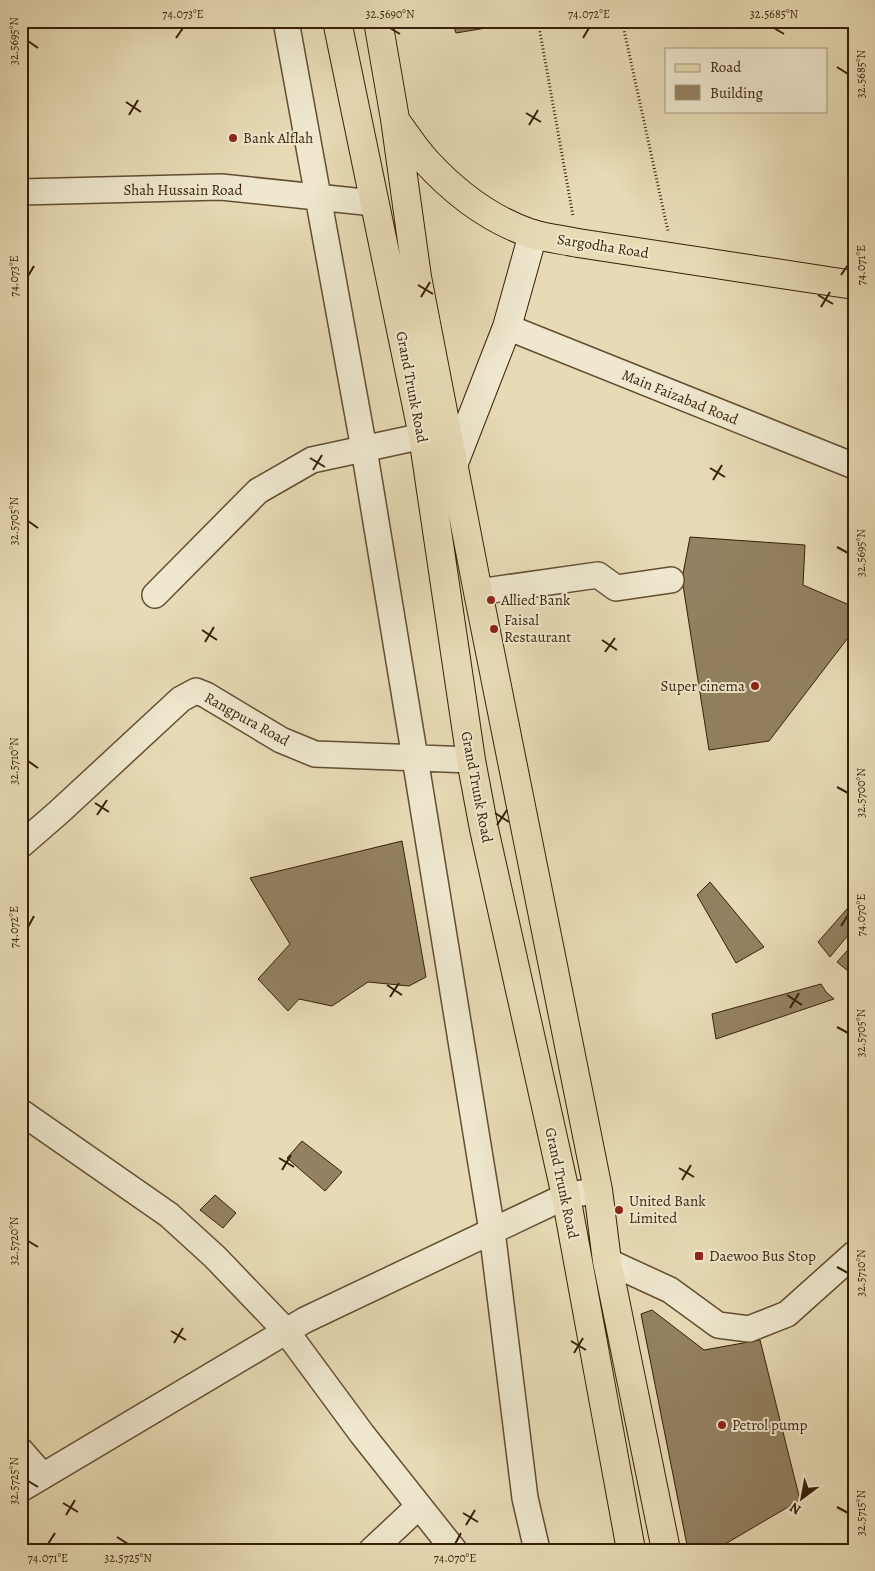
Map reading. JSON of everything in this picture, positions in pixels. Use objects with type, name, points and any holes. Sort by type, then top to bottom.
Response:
[{"type":"main road","name":"Grand Trunk Road","points":[[337,21],[423,436],[471,760],[486,839],[566,1196],[631,1550]]},
{"type":"main road","name":"Grand Trunk Road","points":[[378,21],[395,119],[418,277],[478,592],[598,1190],[607,1261],[666,1550]]},
{"type":"main road","name":"Sargodha Road","points":[[395,119],[425,160],[476,206],[503,221],[533,234],[578,243],[854,285]]},
{"type":"main road","points":[[454,463],[507,327],[533,234]]},
{"type":"street","points":[[286,21],[364,449],[415,758],[492,1231],[525,1498],[536,1550]]},
{"type":"street","name":"Shah Hussain Road","points":[[21,192],[221,187],[374,204]]},
{"type":"street","name":"Main Faizabad Road","points":[[507,327],[854,466]]},
{"type":"street","points":[[155,595],[258,491],[312,460],[423,436]]},
{"type":"street","points":[[478,592],[598,574],[616,588],[671,580]]},
{"type":"street","name":"Rangpura Road","points":[[21,845],[180,699],[196,691],[206,695],[281,740],[315,754],[471,760]]},
{"type":"street","points":[[26,1124],[169,1215],[215,1257],[286,1331],[362,1434],[454,1550]]},
{"type":"street","points":[[21,1489],[305,1320],[566,1196],[598,1190]]},
{"type":"street","points":[[607,1261],[670,1290],[718,1324],[749,1329],[787,1314],[854,1254]]},
{"type":"street","points":[[21,1452],[42,1475]]},
{"type":"street","points":[[372,1550],[420,1506]]},
{"type":"path","points":[[538,21],[578,243]]},
{"type":"path","points":[[622,21],[674,258]]},
{"type":"building","points":[[452,21],[485,21],[486,28],[456,33]]},
{"type":"building","name":"Super cinema","points":[[690,537],[805,545],[803,585],[854,607],[854,630],[769,741],[709,750],[682,579]]},
{"type":"building","points":[[402,841],[426,977],[409,986],[368,982],[332,1006],[299,999],[288,1011],[258,979],[290,944],[250,878]]},
{"type":"building","points":[[710,882],[764,947],[736,963],[697,895]]},
{"type":"building","points":[[854,901],[854,928],[830,957],[818,942]]},
{"type":"building","points":[[854,943],[854,976],[837,962]]},
{"type":"building","points":[[821,984],[834,999],[716,1039],[712,1014]]},
{"type":"building","points":[[302,1141],[342,1172],[325,1191],[287,1158]]},
{"type":"building","points":[[215,1195],[236,1213],[223,1228],[200,1210]]},
{"type":"building","name":"Petrol pump","points":[[652,1310],[704,1350],[760,1340],[800,1500],[715,1550],[688,1550],[641,1314]]},
{"type":"place","name":"Bank Alflah","points":[[233,138]]},
{"type":"place","name":"Allied Bank","points":[[491,600]]},
{"type":"place","name":"Faisal Restaurant","points":[[494,629]]},
{"type":"place","name":"Super cinema","points":[[755,686]]},
{"type":"place","name":"United Bank Limited","points":[[619,1210]]},
{"type":"place","name":"Daewoo Bus Stop","points":[[699,1256]]},
{"type":"place","name":"Petrol pump","points":[[722,1425]]}]
